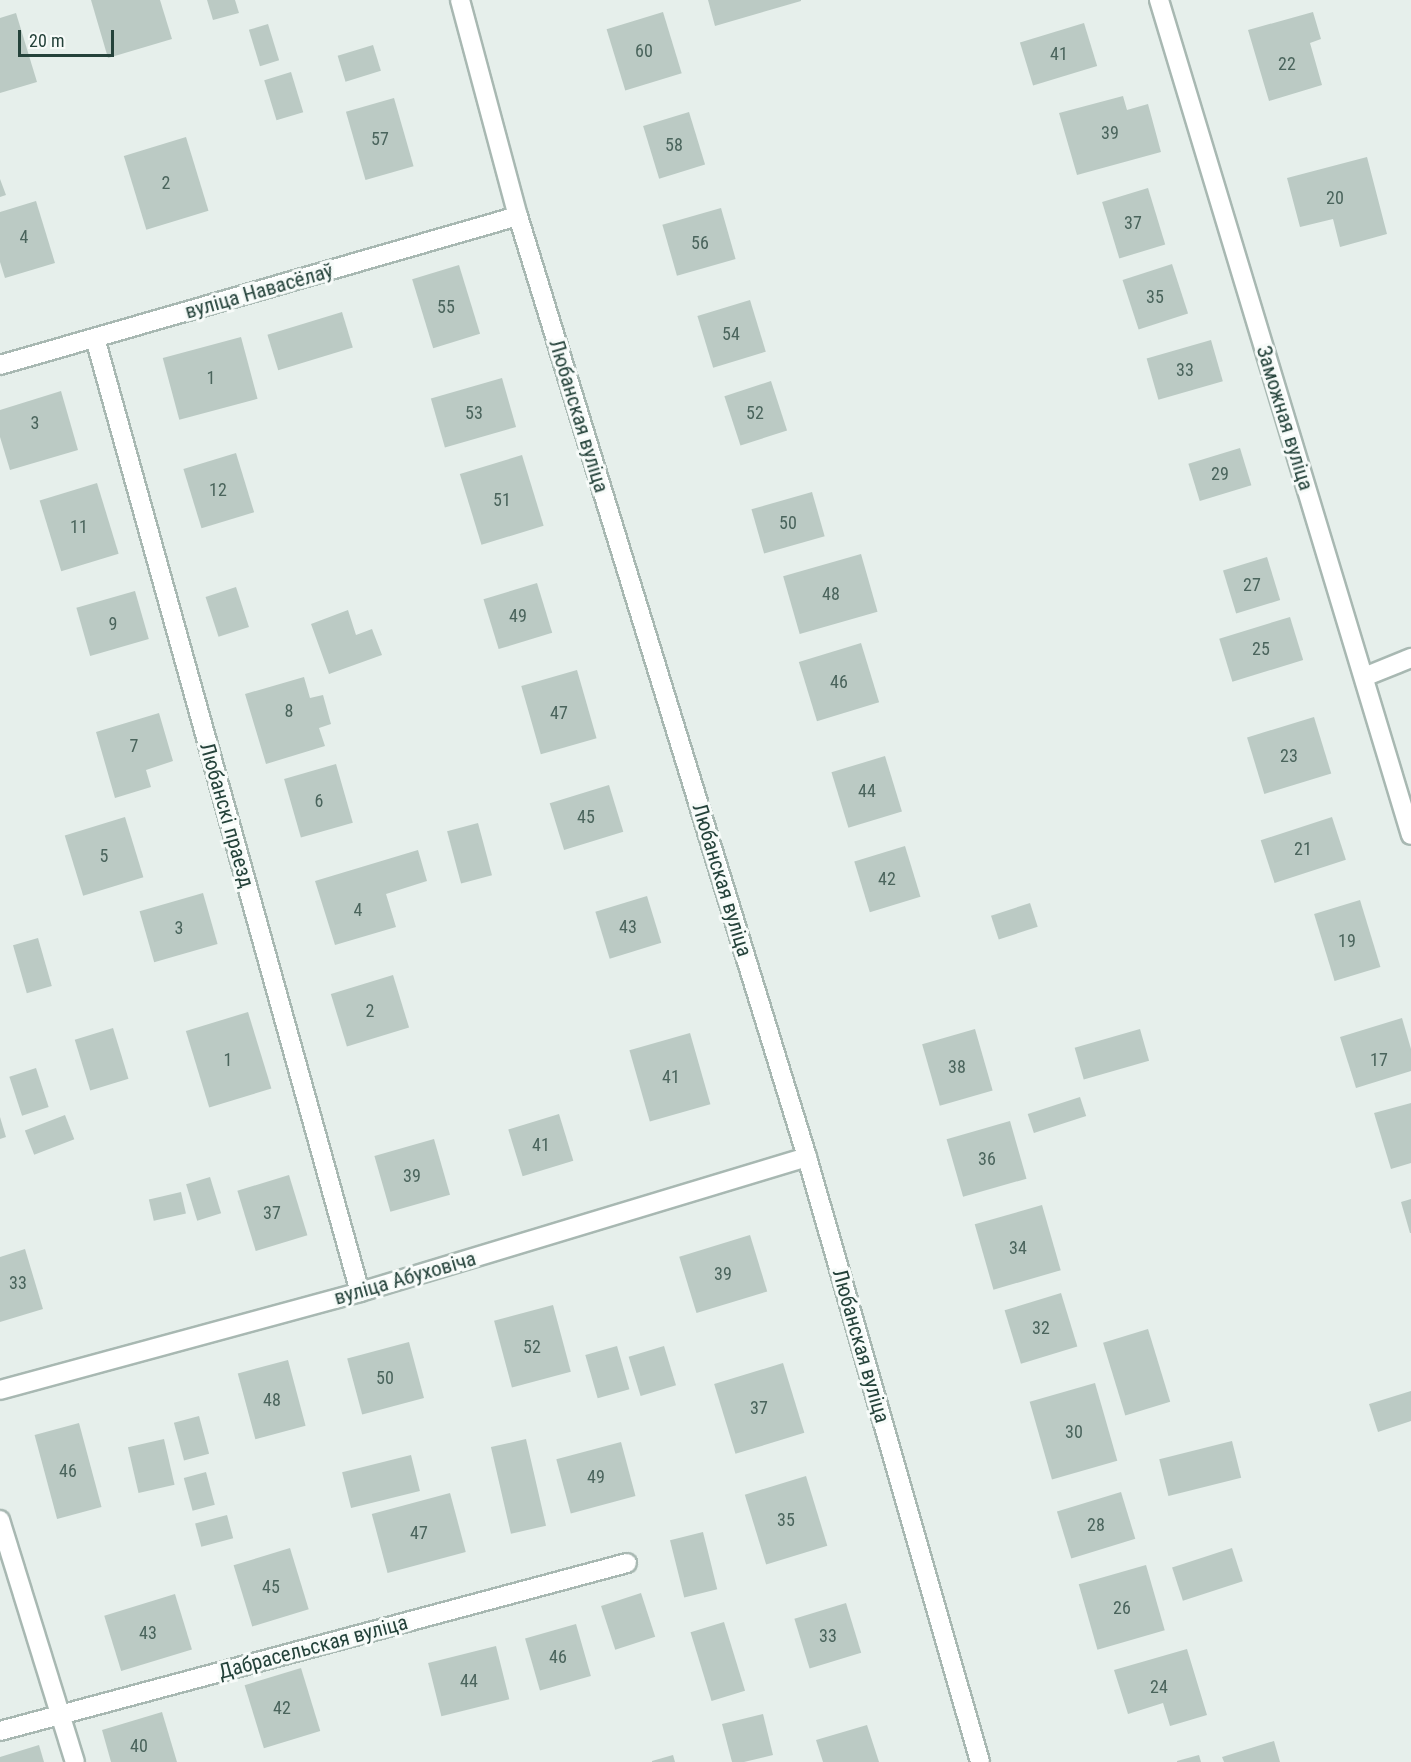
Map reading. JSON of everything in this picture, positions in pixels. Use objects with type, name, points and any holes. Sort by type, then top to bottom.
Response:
[{"type":"street","name":"Любанская вуліца","points":[[460,0],[518,216],[807,1157],[980,1762]]},
{"type":"street","name":"Заможная вуліца","points":[[1159,0],[1411,835]]},
{"type":"street","name":"вуліца Навасёлаў","points":[[0,365],[518,216]]},
{"type":"street","name":"Любанскі праезд","points":[[95,338],[360,1292]]},
{"type":"street","points":[[1364,677],[1411,658]]},
{"type":"street","name":"вуліца Абуховіча","points":[[0,1390],[360,1292],[807,1157]]},
{"type":"street","points":[[0,1520],[75,1762]]},
{"type":"street","name":"Дабрасельская вуліца","points":[[0,1731],[627,1563]]},
{"type":"building","points":[[91,0],[160,0],[172,39],[108,58]]},
{"type":"building","points":[[207,0],[235,0],[239,13],[213,20]]},
{"type":"building","points":[[708,0],[801,0],[801,1],[715,26]]},
{"type":"building","points":[[663,12],[682,73],[625,90],[607,29]]},
{"type":"building","points":[[1313,12],[1321,39],[1310,43],[1322,85],[1269,101],[1248,30]]},
{"type":"building","points":[[16,13],[37,82],[0,93],[0,18]]},
{"type":"building","points":[[1084,23],[1097,66],[1033,86],[1020,43]]},
{"type":"building","points":[[268,24],[279,60],[260,66],[249,30]]},
{"type":"building","points":[[373,45],[381,71],[346,82],[338,56]]},
{"type":"building","points":[[291,72],[303,112],[277,120],[264,80]]},
{"type":"building","points":[[1123,96],[1127,110],[1148,104],[1161,152],[1077,175],[1059,113]]},
{"type":"building","points":[[394,98],[414,166],[366,180],[346,112]]},
{"type":"building","points":[[689,112],[705,165],[659,179],[643,126]]},
{"type":"building","points":[[186,137],[209,211],[146,230],[124,156]]},
{"type":"building","points":[[1367,157],[1387,234],[1340,247],[1333,219],[1300,227],[1287,178]]},
{"type":"building","points":[[0,179],[6,195],[0,197]]},
{"type":"building","points":[[1148,188],[1165,244],[1119,258],[1102,202]]},
{"type":"building","points":[[36,201],[55,263],[5,278],[0,262],[0,212]]},
{"type":"building","points":[[721,208],[736,259],[677,276],[662,225]]},
{"type":"building","points":[[1172,264],[1188,313],[1139,330],[1123,280]]},
{"type":"building","points":[[459,265],[480,334],[433,348],[412,279]]},
{"type":"building","points":[[750,300],[766,352],[713,368],[697,316]]},
{"type":"building","points":[[342,312],[353,347],[278,370],[267,335]]},
{"type":"building","points":[[241,337],[258,399],[179,420],[163,358]]},
{"type":"building","points":[[1211,340],[1223,381],[1158,400],[1147,358]]},
{"type":"building","points":[[502,378],[516,427],[445,447],[431,398]]},
{"type":"building","points":[[771,381],[787,430],[740,446],[724,396]]},
{"type":"building","points":[[61,391],[78,450],[10,470],[0,437],[0,410]]},
{"type":"building","points":[[1240,448],[1251,485],[1200,501],[1188,464]]},
{"type":"building","points":[[236,453],[254,512],[202,528],[183,469]]},
{"type":"building","points":[[522,455],[544,526],[481,545],[460,474]]},
{"type":"building","points":[[97,483],[119,554],[61,571],[40,501]]},
{"type":"building","points":[[812,492],[825,536],[764,554],[751,509]]},
{"type":"building","points":[[861,554],[878,612],[800,634],[783,576]]},
{"type":"building","points":[[1267,557],[1280,600],[1236,613],[1223,570]]},
{"type":"building","points":[[537,583],[552,633],[499,649],[483,599]]},
{"type":"building","points":[[236,587],[249,627],[219,637],[206,597]]},
{"type":"building","points":[[135,591],[149,639],[90,656],[76,608]]},
{"type":"building","points":[[348,610],[356,635],[372,629],[382,655],[329,674],[311,624]]},
{"type":"building","points":[[1290,617],[1303,660],[1232,682],[1219,639]]},
{"type":"building","points":[[861,643],[879,702],[817,721],[799,662]]},
{"type":"building","points":[[577,670],[597,738],[541,754],[521,686]]},
{"type":"building","points":[[304,677],[310,698],[323,695],[331,724],[319,728],[325,746],[266,764],[245,694]]},
{"type":"building","points":[[159,713],[173,761],[146,770],[151,787],[115,798],[96,732]]},
{"type":"building","points":[[1314,717],[1331,773],[1264,794],[1247,737]]},
{"type":"building","points":[[885,756],[902,811],[848,828],[831,772]]},
{"type":"building","points":[[336,764],[353,823],[301,838],[284,779]]},
{"type":"building","points":[[609,785],[623,832],[564,850],[550,803]]},
{"type":"building","points":[[125,817],[143,877],[83,896],[65,835]]},
{"type":"building","points":[[1332,817],[1346,860],[1275,883],[1261,840]]},
{"type":"building","points":[[478,823],[492,875],[461,883],[447,831]]},
{"type":"building","points":[[905,846],[920,897],[870,912],[854,861]]},
{"type":"building","points":[[418,850],[427,881],[386,894],[396,927],[335,945],[315,881]]},
{"type":"building","points":[[203,893],[218,944],[154,962],[140,911]]},
{"type":"building","points":[[647,896],[661,943],[610,959],[595,912]]},
{"type":"building","points":[[1360,900],[1380,967],[1335,981],[1314,914]]},
{"type":"building","points":[[1030,903],[1038,927],[999,939],[991,916]]},
{"type":"building","points":[[38,938],[52,986],[27,993],[13,945]]},
{"type":"building","points":[[393,975],[409,1028],[347,1047],[331,994]]},
{"type":"building","points":[[248,1012],[271,1089],[209,1108],[186,1031]]},
{"type":"building","points":[[1402,1018],[1411,1049],[1411,1071],[1356,1088],[1340,1037]]},
{"type":"building","points":[[113,1028],[128,1079],[90,1090],[75,1040]]},
{"type":"building","points":[[975,1029],[993,1091],[940,1106],[922,1044]]},
{"type":"building","points":[[1140,1029],[1149,1061],[1084,1079],[1075,1048]]},
{"type":"building","points":[[690,1033],[710,1104],[650,1121],[629,1050]]},
{"type":"building","points":[[36,1068],[49,1107],[22,1116],[9,1077]]},
{"type":"building","points":[[1080,1097],[1086,1116],[1034,1133],[1028,1114]]},
{"type":"building","points":[[1411,1103],[1411,1163],[1391,1169],[1374,1113]]},
{"type":"building","points":[[559,1114],[573,1161],[523,1176],[508,1129]]},
{"type":"building","points":[[65,1115],[74,1139],[34,1155],[25,1130]]},
{"type":"building","points":[[0,1117],[6,1137],[0,1139]]},
{"type":"building","points":[[1010,1121],[1027,1179],[963,1197],[947,1139]]},
{"type":"building","points":[[434,1139],[450,1195],[390,1212],[374,1156]]},
{"type":"building","points":[[289,1175],[307,1235],[256,1251],[237,1191]]},
{"type":"building","points":[[210,1177],[221,1213],[197,1221],[186,1184]]},
{"type":"building","points":[[181,1192],[186,1213],[154,1221],[149,1199]]},
{"type":"building","points":[[1411,1199],[1411,1233],[1410,1233],[1401,1202]]},
{"type":"building","points":[[1042,1205],[1061,1270],[993,1290],[975,1224]]},
{"type":"building","points":[[750,1235],[767,1291],[696,1313],[679,1257]]},
{"type":"building","points":[[25,1249],[43,1309],[0,1322],[0,1257]]},
{"type":"building","points":[[1061,1293],[1077,1347],[1021,1364],[1005,1310]]},
{"type":"building","points":[[553,1305],[571,1372],[512,1387],[494,1321]]},
{"type":"building","points":[[1148,1329],[1170,1402],[1125,1415],[1103,1343]]},
{"type":"building","points":[[409,1342],[424,1398],[362,1415],[347,1359]]},
{"type":"building","points":[[617,1346],[629,1389],[598,1398],[585,1355]]},
{"type":"building","points":[[664,1346],[676,1385],[641,1396],[629,1357]]},
{"type":"building","points":[[288,1360],[306,1426],[255,1439],[238,1373]]},
{"type":"building","points":[[783,1363],[804,1433],[735,1454],[714,1384]]},
{"type":"building","points":[[1095,1383],[1117,1461],[1052,1480],[1030,1402]]},
{"type":"building","points":[[1411,1391],[1411,1421],[1378,1432],[1369,1404]]},
{"type":"building","points":[[199,1416],[209,1454],[184,1460],[174,1423]]},
{"type":"building","points":[[79,1423],[102,1507],[57,1519],[35,1435]]},
{"type":"building","points":[[164,1439],[175,1485],[139,1493],[128,1447]]},
{"type":"building","points":[[526,1439],[546,1526],[511,1534],[491,1447]]},
{"type":"building","points":[[1232,1441],[1241,1478],[1168,1496],[1159,1459]]},
{"type":"building","points":[[621,1442],[635,1496],[571,1513],[556,1459]]},
{"type":"building","points":[[411,1455],[420,1491],[351,1508],[342,1472]]},
{"type":"building","points":[[206,1472],[215,1505],[193,1511],[184,1478]]},
{"type":"building","points":[[806,1476],[827,1546],[766,1565],[745,1495]]},
{"type":"building","points":[[1121,1492],[1135,1539],[1071,1558],[1057,1512]]},
{"type":"building","points":[[450,1493],[466,1552],[388,1573],[372,1514]]},
{"type":"building","points":[[227,1515],[233,1538],[201,1547],[195,1524]]},
{"type":"building","points":[[703,1532],[717,1589],[684,1597],[670,1540]]},
{"type":"building","points":[[290,1548],[309,1609],[252,1626],[234,1565]]},
{"type":"building","points":[[1232,1548],[1243,1581],[1183,1601],[1172,1567]]},
{"type":"building","points":[[1146,1565],[1165,1630],[1097,1650],[1079,1584]]},
{"type":"building","points":[[641,1593],[655,1637],[615,1650],[601,1606]]},
{"type":"building","points":[[175,1594],[192,1649],[121,1671],[104,1616]]},
{"type":"building","points":[[846,1603],[861,1653],[810,1669],[794,1619]]},
{"type":"building","points":[[724,1622],[745,1691],[712,1701],[691,1632]]},
{"type":"building","points":[[576,1624],[591,1676],[540,1691],[525,1639]]},
{"type":"building","points":[[496,1646],[509,1699],[441,1716],[428,1663]]},
{"type":"building","points":[[1187,1649],[1207,1715],[1170,1726],[1163,1703],[1128,1714],[1114,1670]]},
{"type":"building","points":[[301,1668],[320,1731],[264,1748],[245,1685]]},
{"type":"building","points":[[162,1712],[177,1762],[111,1762],[102,1730]]},
{"type":"building","points":[[763,1714],[773,1755],[744,1762],[732,1762],[722,1724]]},
{"type":"building","points":[[867,1725],[879,1762],[823,1762],[816,1740]]},
{"type":"building","points":[[1274,1741],[1280,1762],[1224,1762],[1222,1757]]},
{"type":"building","points":[[39,1745],[44,1762],[0,1762],[0,1757]]},
{"type":"building","points":[[673,1755],[675,1762],[652,1762],[652,1761]]},
{"type":"building","points":[[1199,1755],[1201,1762],[1177,1762],[1177,1761]]}]
